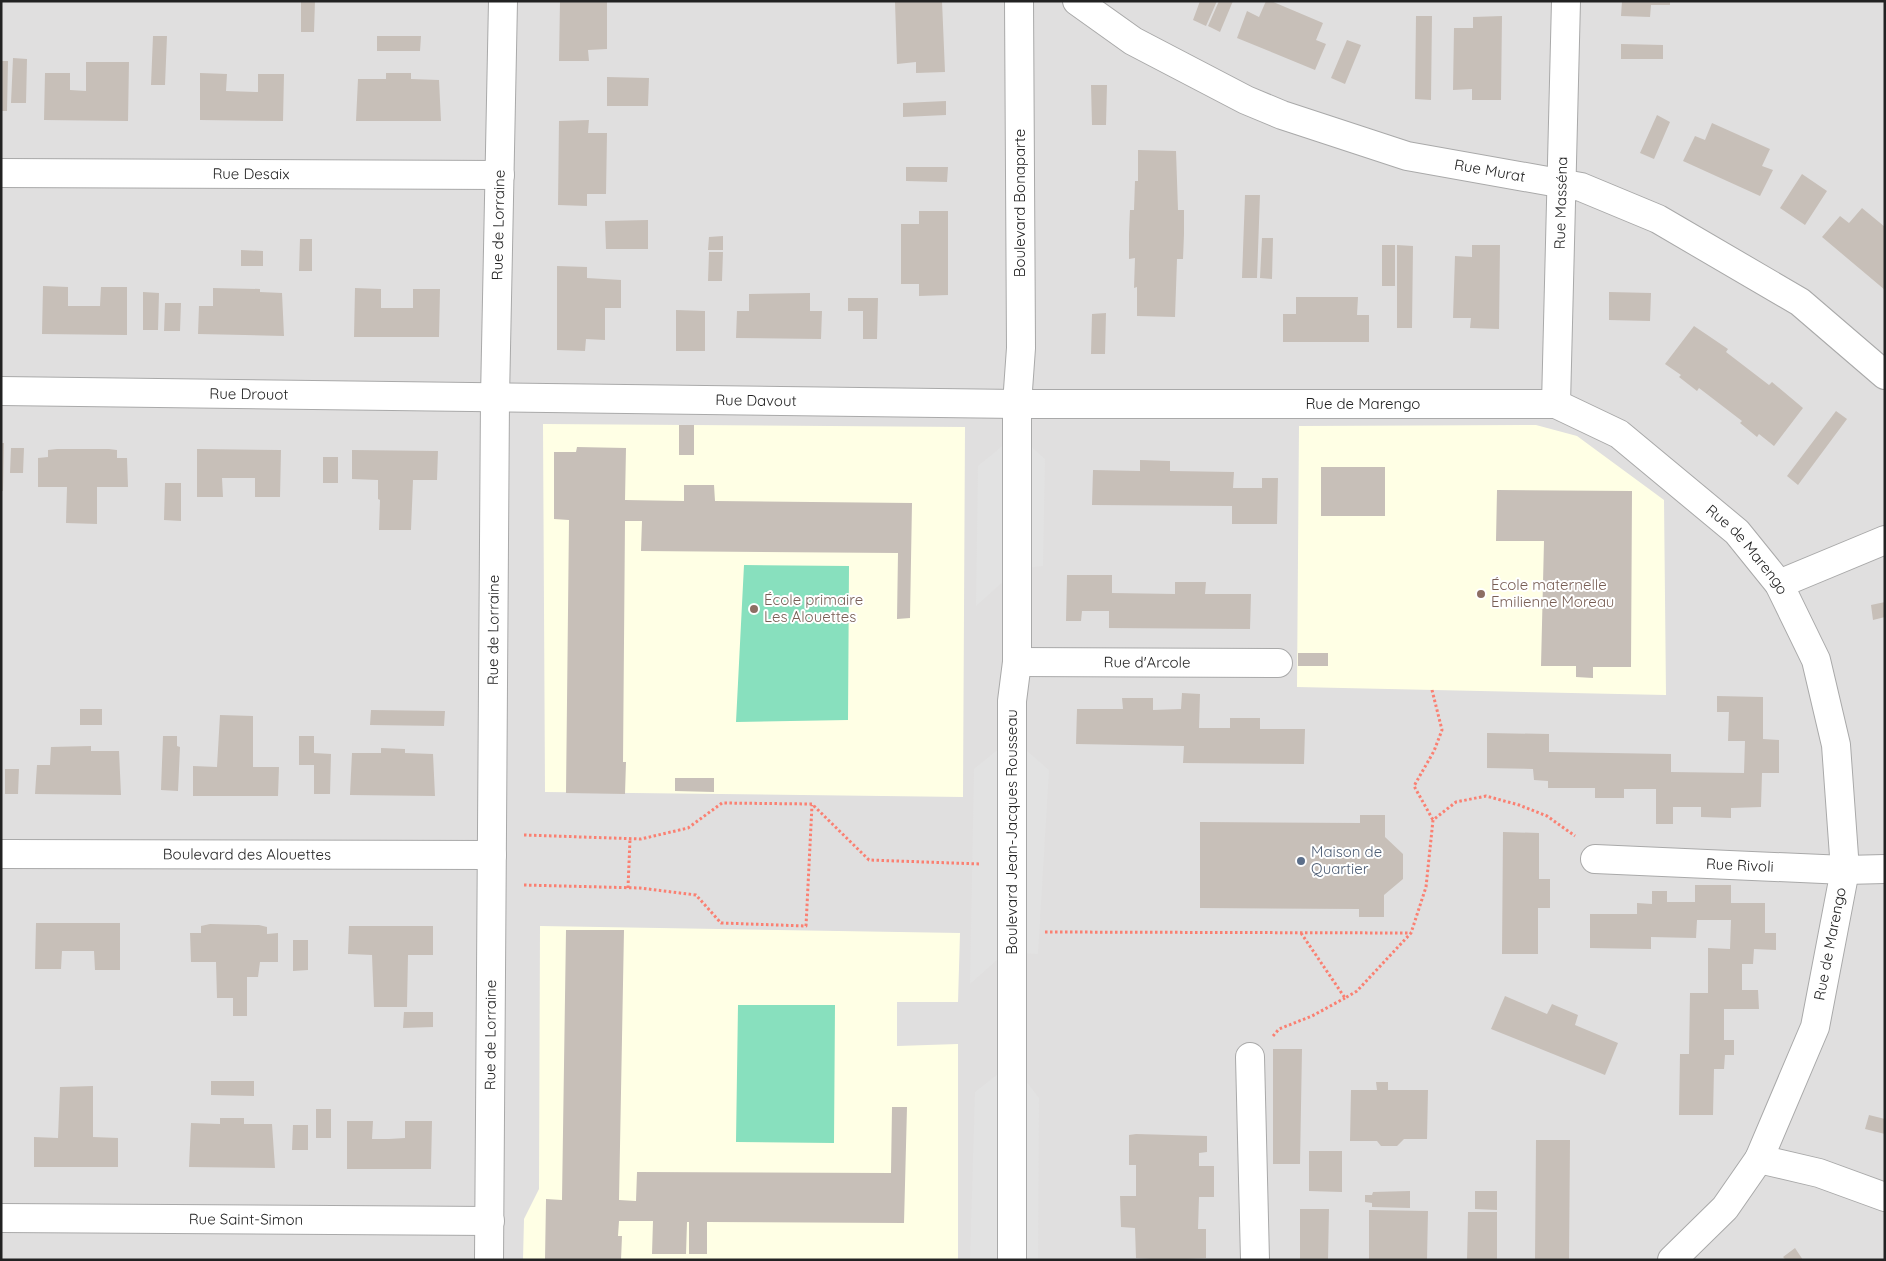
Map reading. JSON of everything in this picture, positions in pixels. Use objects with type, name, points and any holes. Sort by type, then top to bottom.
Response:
[{"type":"street","name":"Rue de Lorraine","points":[[488,1260],[493,885],[495,398],[503,1]]},
{"type":"street","name":"Boulevard Bonaparte","points":[[1017,404],[1021,348],[1019,1]]},
{"type":"street","name":"Rue Murat","points":[[1077,1],[1134,41],[1246,100],[1282,116],[1407,156],[1581,187],[1658,219],[1800,302],[1885,376]]},
{"type":"street","name":"Rue Masséna","points":[[1556,404],[1566,1]]},
{"type":"street","name":"Rue Desaix","points":[[1,173],[500,176]]},
{"type":"street","name":"Rue Drouot","points":[[1,391],[495,398]]},
{"type":"street","name":"Rue Davout","points":[[495,398],[1017,404]]},
{"type":"street","name":"Rue de Marengo","points":[[1017,404],[1556,404],[1619,434],[1737,532],[1779,584],[1816,660],[1836,745],[1845,870],[1815,1026],[1759,1159],[1725,1208],[1672,1260]]},
{"type":"street","name":"Boulevard Jean-Jacques Rousseau","points":[[1012,1260],[1012,701],[1017,662],[1017,404]]},
{"type":"street","points":[[1779,584],[1885,540]]},
{"type":"street","name":"Rue d'Arcole","points":[[1017,662],[1278,663]]},
{"type":"street","name":"Boulevard des Alouettes","points":[[1,854],[492,845]]},
{"type":"street","name":"Rue Rivoli","points":[[1595,859],[1845,870],[1885,869]]},
{"type":"street","points":[[1250,1057],[1255,1260]]},
{"type":"street","points":[[1759,1159],[1819,1173],[1885,1197]]},
{"type":"street","name":"Rue Saint-Simon","points":[[1,1218],[490,1221]]},
{"type":"path","points":[[1250,1057],[1279,1030],[1312,1016],[1357,991],[1411,933],[1426,887],[1433,820],[1414,786],[1434,751],[1442,730],[1432,690]]},
{"type":"path","points":[[1433,820],[1456,802],[1486,796],[1519,804],[1547,816],[1570,831],[1595,859]]},
{"type":"path","points":[[492,845],[641,839],[688,828],[722,803],[812,804],[868,860],[1012,865]]},
{"type":"path","points":[[493,885],[628,888],[696,895],[721,923],[806,926],[812,804]]},
{"type":"path","points":[[628,888],[630,839]]},
{"type":"path","points":[[1012,932],[1411,933]]},
{"type":"path","points":[[1301,933],[1345,998]]},
{"type":"shaded area","points":[[1,1],[1885,1],[1885,1260],[1,1260]]},
{"type":"shaded area","name":"École primaire Les Alouettes","points":[[543,424],[965,427],[963,797],[545,792]]},
{"type":"shaded area","name":"École maternelle Emilienne Moreau","points":[[1536,425],[1577,436],[1664,500],[1666,695],[1297,687],[1299,426]]},
{"type":"shaded area","points":[[1017,434],[1045,459],[1043,566],[1017,569],[976,606],[978,466]]},
{"type":"shaded area","points":[[1012,738],[1049,770],[1038,954],[1006,952],[970,984],[974,769]]},
{"type":"shaded area","points":[[540,926],[960,933],[958,1002],[897,1002],[897,1046],[958,1044],[958,1260],[523,1260],[524,1219],[539,1189]]},
{"type":"shaded area","points":[[1012,1063],[1039,1098],[1038,1260],[970,1260],[975,1092]]},
{"type":"green space","points":[[744,565],[849,566],[848,720],[736,722]]},
{"type":"green space","points":[[738,1005],[835,1005],[834,1143],[736,1142]]},
{"type":"building","points":[[301,1],[315,1],[314,32],[301,32]]},
{"type":"building","points":[[560,1],[607,1],[607,49],[588,50],[589,61],[559,61]]},
{"type":"building","points":[[942,1],[945,72],[916,73],[916,62],[897,64],[895,2]]},
{"type":"building","points":[[1200,1],[1217,1],[1206,26],[1193,20]]},
{"type":"building","points":[[1219,1],[1233,1],[1220,32],[1208,26]]},
{"type":"building","points":[[1266,1],[1271,1],[1323,23],[1316,40],[1326,44],[1315,70],[1237,38],[1247,11],[1259,17]]},
{"type":"building","points":[[1622,1],[1670,1],[1670,5],[1651,5],[1650,17],[1621,16]]},
{"type":"building","points":[[1416,16],[1432,16],[1431,100],[1415,99]]},
{"type":"building","points":[[1502,16],[1501,100],[1472,100],[1472,89],[1453,90],[1454,28],[1473,28],[1473,17]]},
{"type":"building","points":[[153,36],[167,36],[165,85],[151,85]]},
{"type":"building","points":[[377,36],[421,36],[420,51],[377,51]]},
{"type":"building","points":[[1347,40],[1361,45],[1345,84],[1331,78]]},
{"type":"building","points":[[1621,44],[1663,45],[1663,59],[1621,59]]},
{"type":"building","points":[[13,58],[27,59],[26,103],[11,103]]},
{"type":"building","points":[[1,61],[8,61],[7,111],[1,111]]},
{"type":"building","points":[[86,62],[129,62],[128,121],[44,120],[45,73],[70,73],[70,90],[86,91]]},
{"type":"building","points":[[200,73],[227,74],[226,91],[258,92],[258,74],[284,74],[283,121],[200,120]]},
{"type":"building","points":[[386,73],[411,73],[411,79],[439,80],[441,121],[356,121],[358,79],[386,79]]},
{"type":"building","points":[[607,77],[649,78],[648,106],[607,106]]},
{"type":"building","points":[[1091,85],[1107,85],[1106,125],[1092,125]]},
{"type":"building","points":[[946,101],[946,115],[903,117],[903,103]]},
{"type":"building","points":[[1657,115],[1670,122],[1654,159],[1640,153]]},
{"type":"building","points":[[589,120],[588,133],[607,133],[606,194],[587,194],[587,206],[558,205],[559,121]]},
{"type":"building","points":[[1712,123],[1770,149],[1762,166],[1773,170],[1760,196],[1683,161],[1695,136],[1705,140]]},
{"type":"building","points":[[1138,150],[1176,151],[1178,210],[1184,210],[1184,234],[1183,259],[1177,259],[1175,317],[1137,316],[1137,287],[1134,288],[1135,258],[1129,259],[1129,234],[1130,210],[1134,210],[1135,181],[1138,181]]},
{"type":"building","points":[[906,167],[948,167],[947,182],[906,181]]},
{"type":"building","points":[[1802,174],[1827,191],[1805,225],[1780,208]]},
{"type":"building","points":[[1245,195],[1260,195],[1257,278],[1242,278]]},
{"type":"building","points":[[1862,208],[1885,227],[1885,290],[1822,237],[1840,216],[1849,223]]},
{"type":"building","points":[[919,211],[948,211],[948,295],[919,296],[919,284],[901,284],[901,224],[919,224]]},
{"type":"building","points":[[648,220],[648,249],[606,249],[605,221]]},
{"type":"building","points":[[723,236],[723,250],[708,250],[709,237]]},
{"type":"building","points":[[1262,238],[1273,238],[1272,279],[1260,278]]},
{"type":"building","points":[[300,239],[312,239],[312,271],[299,271]]},
{"type":"building","points":[[1382,245],[1395,245],[1395,286],[1382,286]]},
{"type":"building","points":[[1397,245],[1413,246],[1412,328],[1397,328]]},
{"type":"building","points":[[1472,245],[1500,245],[1499,329],[1470,328],[1471,318],[1453,318],[1455,256],[1472,257]]},
{"type":"building","points":[[241,250],[263,251],[263,266],[241,266]]},
{"type":"building","points":[[709,252],[723,252],[722,281],[708,281]]},
{"type":"building","points":[[557,266],[587,267],[587,278],[621,280],[621,308],[605,308],[605,340],[586,339],[585,351],[557,350]]},
{"type":"building","points":[[43,286],[68,287],[68,306],[100,306],[101,287],[127,287],[127,335],[42,334]]},
{"type":"building","points":[[213,288],[260,289],[260,292],[282,293],[284,336],[198,334],[199,306],[213,306]]},
{"type":"building","points":[[355,288],[381,289],[381,308],[413,308],[413,289],[440,289],[439,337],[354,337]]},
{"type":"building","points":[[143,292],[159,293],[158,330],[143,330]]},
{"type":"building","points":[[1609,292],[1651,293],[1650,321],[1609,320]]},
{"type":"building","points":[[810,293],[810,311],[822,311],[821,339],[736,338],[737,311],[749,311],[749,294]]},
{"type":"building","points":[[1296,297],[1358,297],[1357,315],[1369,315],[1369,342],[1283,342],[1283,314],[1296,314]]},
{"type":"building","points":[[848,298],[878,298],[877,339],[863,339],[863,311],[848,311]]},
{"type":"building","points":[[165,303],[181,303],[180,331],[164,331]]},
{"type":"building","points":[[676,310],[705,311],[705,351],[676,351]]},
{"type":"building","points":[[1106,313],[1105,354],[1091,354],[1092,314]]},
{"type":"building","points":[[1694,326],[1728,349],[1726,352],[1769,385],[1772,382],[1803,408],[1774,446],[1759,434],[1757,437],[1740,423],[1742,421],[1699,388],[1697,391],[1679,377],[1681,375],[1665,364]]},
{"type":"building","points":[[1836,411],[1847,419],[1798,485],[1787,476]]},
{"type":"building","points":[[679,425],[694,425],[694,455],[679,455]]},
{"type":"building","points":[[1,443],[4,443],[3,491],[1,491]]},
{"type":"building","points":[[577,447],[626,448],[625,500],[684,501],[684,485],[714,485],[715,501],[912,503],[910,618],[897,619],[898,553],[641,551],[642,521],[625,521],[623,762],[626,762],[625,794],[566,793],[569,520],[554,519],[554,452],[576,452]]},
{"type":"building","points":[[11,448],[24,448],[23,473],[10,473]]},
{"type":"building","points":[[197,449],[281,450],[280,497],[255,497],[255,478],[222,478],[223,497],[197,497]]},
{"type":"building","points":[[48,450],[117,450],[117,458],[127,458],[128,487],[97,487],[97,524],[66,523],[67,487],[38,487],[38,458],[48,457]]},
{"type":"building","points":[[352,450],[438,451],[437,480],[413,480],[411,530],[379,530],[380,500],[378,499],[378,480],[352,479]]},
{"type":"building","points":[[323,457],[338,457],[338,483],[323,483]]},
{"type":"building","points":[[1140,460],[1170,461],[1170,471],[1234,472],[1233,488],[1262,488],[1262,478],[1278,478],[1277,524],[1232,524],[1232,506],[1092,505],[1093,470],[1140,471]]},
{"type":"building","points":[[1321,467],[1385,467],[1385,516],[1321,516]]},
{"type":"building","points":[[165,483],[181,483],[181,521],[164,520]]},
{"type":"building","points":[[1497,490],[1632,491],[1631,667],[1593,667],[1593,678],[1576,677],[1576,666],[1541,666],[1544,541],[1496,541]]},
{"type":"building","points":[[1067,575],[1112,575],[1112,593],[1175,594],[1175,582],[1206,582],[1205,594],[1251,594],[1250,629],[1109,628],[1109,611],[1082,611],[1081,621],[1066,621]]},
{"type":"building","points":[[1885,602],[1885,617],[1873,620],[1871,605]]},
{"type":"building","points":[[1298,653],[1328,653],[1328,666],[1298,666]]},
{"type":"building","points":[[1182,693],[1200,694],[1199,728],[1230,728],[1230,718],[1260,718],[1260,729],[1305,729],[1304,764],[1183,763],[1184,746],[1076,744],[1077,709],[1123,709],[1122,698],[1153,698],[1153,710],[1181,709]]},
{"type":"building","points":[[1717,696],[1763,697],[1763,739],[1779,740],[1779,773],[1762,773],[1761,807],[1731,808],[1731,818],[1701,817],[1701,807],[1673,807],[1673,824],[1656,824],[1656,789],[1624,789],[1624,798],[1595,798],[1595,788],[1548,788],[1548,781],[1534,780],[1533,769],[1487,768],[1487,733],[1549,734],[1549,752],[1671,754],[1671,772],[1744,773],[1745,741],[1728,741],[1729,712],[1717,712]]},
{"type":"building","points":[[80,709],[102,709],[102,725],[80,725]]},
{"type":"building","points":[[371,710],[445,711],[444,726],[370,725]]},
{"type":"building","points":[[220,715],[253,716],[253,767],[279,767],[278,796],[193,796],[193,766],[217,767]]},
{"type":"building","points":[[163,736],[177,736],[177,746],[180,747],[178,791],[161,790]]},
{"type":"building","points":[[299,736],[314,736],[314,753],[331,754],[330,794],[314,794],[314,765],[299,765]]},
{"type":"building","points":[[91,746],[91,751],[119,751],[121,795],[35,794],[37,765],[50,765],[51,747]]},
{"type":"building","points":[[381,748],[405,749],[405,753],[433,754],[435,796],[350,795],[352,753],[381,753]]},
{"type":"building","points":[[5,769],[19,769],[18,794],[5,794]]},
{"type":"building","points":[[675,778],[714,778],[714,792],[675,791]]},
{"type":"building","name":"Maison de Quartier","points":[[1360,815],[1385,815],[1385,837],[1403,854],[1403,879],[1384,895],[1384,917],[1359,917],[1359,909],[1200,908],[1200,822],[1360,823]]},
{"type":"building","points":[[1503,832],[1539,833],[1539,879],[1550,879],[1550,908],[1538,908],[1538,954],[1502,954]]},
{"type":"building","points":[[1695,885],[1731,885],[1731,903],[1765,903],[1765,933],[1776,933],[1776,950],[1754,949],[1753,964],[1742,964],[1742,990],[1758,990],[1759,1009],[1724,1009],[1724,1040],[1734,1040],[1734,1055],[1725,1055],[1724,1069],[1714,1069],[1713,1115],[1679,1115],[1680,1054],[1689,1054],[1690,993],[1708,993],[1708,948],[1730,949],[1731,920],[1697,920],[1696,938],[1651,937],[1651,949],[1590,948],[1590,914],[1637,914],[1637,903],[1652,904],[1652,891],[1667,891],[1667,902],[1695,902]]},
{"type":"building","points":[[36,923],[120,923],[120,970],[95,970],[94,951],[62,951],[61,969],[35,969]]},
{"type":"building","points":[[210,924],[259,925],[267,927],[267,934],[278,933],[278,962],[260,962],[258,977],[247,977],[247,1016],[233,1016],[233,998],[217,998],[216,962],[191,962],[190,933],[201,933],[201,926]]},
{"type":"building","points":[[349,926],[433,926],[433,955],[408,955],[407,1007],[374,1007],[372,955],[348,954]]},
{"type":"building","points":[[566,930],[624,930],[619,1200],[636,1201],[637,1172],[891,1173],[892,1107],[907,1107],[904,1223],[707,1222],[707,1254],[689,1254],[689,1222],[687,1222],[686,1254],[652,1254],[653,1221],[619,1221],[618,1236],[622,1236],[621,1260],[545,1260],[546,1199],[562,1200]]},
{"type":"building","points":[[293,940],[308,940],[308,970],[293,971]]},
{"type":"building","points":[[1505,996],[1547,1014],[1552,1004],[1578,1015],[1575,1025],[1618,1043],[1605,1075],[1491,1029]]},
{"type":"building","points":[[404,1012],[433,1012],[433,1027],[403,1028]]},
{"type":"building","points":[[1273,1049],[1302,1049],[1300,1164],[1273,1164]]},
{"type":"building","points":[[211,1081],[254,1081],[254,1096],[211,1095]]},
{"type":"building","points":[[1376,1082],[1388,1082],[1388,1090],[1428,1090],[1427,1139],[1404,1139],[1397,1146],[1381,1146],[1377,1141],[1350,1141],[1351,1090],[1377,1090]]},
{"type":"building","points":[[93,1086],[93,1137],[118,1138],[118,1167],[34,1167],[34,1137],[58,1138],[60,1087]]},
{"type":"building","points":[[316,1109],[331,1109],[331,1138],[316,1138]]},
{"type":"building","points":[[1869,1115],[1885,1119],[1885,1134],[1865,1129]]},
{"type":"building","points":[[220,1118],[244,1118],[244,1124],[272,1124],[275,1168],[189,1167],[191,1123],[220,1124]]},
{"type":"building","points":[[347,1121],[373,1121],[372,1139],[389,1139],[405,1138],[405,1121],[432,1121],[431,1169],[347,1169]]},
{"type":"building","points":[[293,1125],[308,1125],[308,1150],[292,1150]]},
{"type":"building","points":[[1129,1135],[1207,1136],[1207,1152],[1199,1153],[1199,1166],[1214,1166],[1214,1197],[1199,1197],[1198,1229],[1206,1229],[1206,1258],[1167,1260],[1136,1258],[1135,1228],[1121,1227],[1120,1196],[1136,1196],[1136,1165],[1129,1165]]},
{"type":"building","points":[[1536,1140],[1570,1140],[1569,1260],[1535,1260]]},
{"type":"building","points":[[1309,1151],[1342,1151],[1342,1192],[1309,1191]]},
{"type":"building","points":[[1410,1191],[1410,1208],[1372,1207],[1372,1203],[1365,1202],[1365,1195],[1372,1195],[1373,1192]]},
{"type":"building","points":[[1475,1191],[1497,1191],[1497,1210],[1475,1209]]},
{"type":"building","points":[[1300,1209],[1329,1209],[1328,1260],[1300,1260]]},
{"type":"building","points":[[1369,1210],[1428,1211],[1427,1260],[1369,1260]]},
{"type":"building","points":[[1468,1212],[1497,1212],[1497,1260],[1467,1260]]},
{"type":"building","points":[[1795,1248],[1803,1260],[1786,1260],[1783,1257]]},
{"type":"place","name":"École maternelle Emilienne Moreau","points":[[1481,594]]},
{"type":"place","name":"École primaire Les Alouettes","points":[[754,609]]},
{"type":"place","name":"Maison de Quartier","points":[[1301,861]]}]
